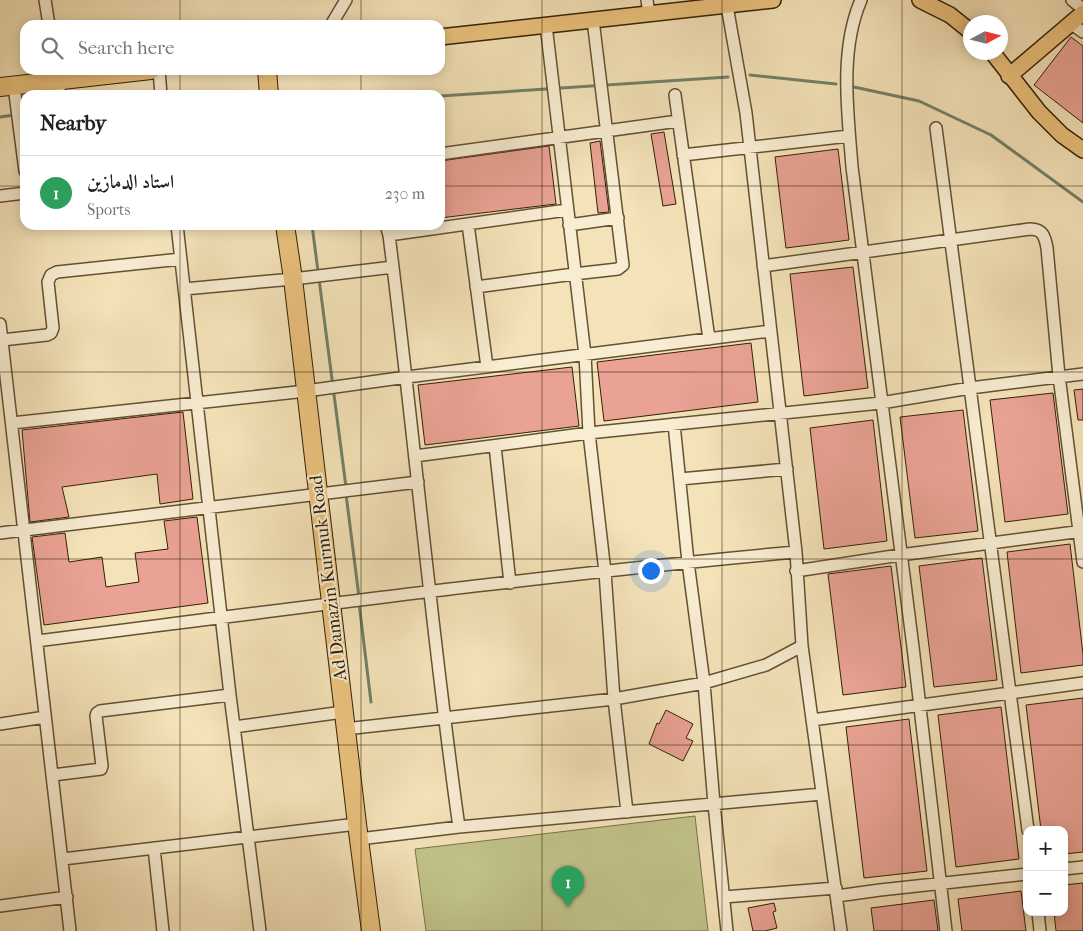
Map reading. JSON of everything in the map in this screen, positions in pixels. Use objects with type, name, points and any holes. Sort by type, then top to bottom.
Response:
[{"type":"highway","points":[[7,87],[112,75]]},
{"type":"highway","points":[[267,75],[269,90]]},
{"type":"highway","name":"Ad Damazin Kurmuk Road","points":[[286,230],[371,931]]},
{"type":"main road","points":[[445,37],[593,20],[648,7],[727,6],[773,0]]},
{"type":"main road","points":[[920,0],[950,15],[963,25]]},
{"type":"main road","points":[[1009,76],[1083,11]]},
{"type":"main road","points":[[998,60],[1039,112],[1062,135],[1083,150]]},
{"type":"street","points":[[45,0],[48,20]]},
{"type":"street","points":[[334,20],[346,0]]},
{"type":"street","points":[[861,0],[852,26],[848,63],[849,136],[946,931]]},
{"type":"street","points":[[1072,0],[1083,11]]},
{"type":"street","points":[[727,6],[746,113],[796,552],[802,646],[841,931]]},
{"type":"street","points":[[476,287],[621,268],[624,261],[593,20]]},
{"type":"street","points":[[1070,23],[1083,32]]},
{"type":"street","points":[[546,25],[585,355],[589,433],[605,572],[614,699],[627,812]]},
{"type":"street","points":[[159,75],[160,90]]},
{"type":"street","points":[[7,87],[20,148]]},
{"type":"street","points":[[675,95],[709,339]]},
{"type":"street","points":[[445,153],[678,121]]},
{"type":"street","points":[[936,128],[1027,826]]},
{"type":"street","points":[[683,155],[849,136]]},
{"type":"street","points":[[0,196],[20,194]]},
{"type":"street","points":[[445,226],[567,210]]},
{"type":"street","points":[[569,225],[618,218]]},
{"type":"street","points":[[468,224],[487,367]]},
{"type":"street","points":[[762,266],[1030,228],[1040,231],[1044,235],[1059,376],[1081,531],[1083,562]]},
{"type":"street","points":[[178,230],[230,695],[260,931]]},
{"type":"street","points":[[388,230],[407,377],[429,591],[459,827]]},
{"type":"street","points":[[2,340],[51,333],[53,328],[48,282],[51,276],[57,272],[181,259]]},
{"type":"street","points":[[184,289],[393,267]]},
{"type":"street","points":[[0,324],[2,364],[12,423],[70,931]]},
{"type":"street","points":[[12,423],[306,391],[770,331]]},
{"type":"street","points":[[415,456],[589,433],[881,403],[970,388],[1083,374]]},
{"type":"street","points":[[674,424],[688,562],[704,683],[727,931]]},
{"type":"street","points":[[495,446],[510,583]]},
{"type":"street","points":[[680,479],[787,469]]},
{"type":"street","points":[[0,533],[418,482]]},
{"type":"street","points":[[796,571],[1081,531]]},
{"type":"street","points":[[37,641],[332,605],[429,591],[796,552]]},
{"type":"street","points":[[234,727],[344,720],[445,717],[614,699],[704,683],[766,666],[802,646]]},
{"type":"street","points":[[812,720],[1083,683]]},
{"type":"street","points":[[53,775],[101,769],[96,716],[100,711],[230,695]]},
{"type":"street","points":[[0,724],[45,717]]},
{"type":"street","points":[[63,859],[248,837],[459,827],[822,794]]},
{"type":"street","points":[[154,848],[163,931]]},
{"type":"street","points":[[1068,869],[1083,867]]},
{"type":"street","points":[[724,897],[837,892],[941,884],[1023,874]]},
{"type":"street","points":[[0,906],[66,897]]},
{"type":"street","points":[[1038,916],[1040,931]]},
{"type":"green space","points":[[695,816],[708,931],[426,931],[415,849]]},
{"type":"building","points":[[1071,37],[1083,46],[1083,123],[1034,85]]},
{"type":"building","points":[[664,132],[676,204],[663,206],[651,134]]},
{"type":"building","points":[[600,141],[609,212],[598,213],[590,143]]},
{"type":"building","points":[[549,146],[556,204],[445,217],[445,160]]},
{"type":"building","points":[[838,149],[849,240],[786,248],[775,157]]},
{"type":"building","points":[[853,267],[868,388],[804,396],[790,274]]},
{"type":"building","points":[[751,343],[758,402],[604,421],[597,362]]},
{"type":"building","points":[[572,367],[579,426],[425,445],[418,385]]},
{"type":"building","points":[[1083,389],[1083,420],[1078,420],[1074,390]]},
{"type":"building","points":[[1053,393],[1068,514],[1005,522],[990,400]]},
{"type":"building","points":[[963,410],[978,531],[915,538],[900,417]]},
{"type":"building","points":[[183,412],[193,499],[160,504],[157,474],[62,487],[69,517],[30,522],[22,430]]},
{"type":"building","points":[[873,420],[887,541],[824,549],[810,428]]},
{"type":"building","points":[[197,517],[208,603],[44,625],[32,537],[65,533],[69,562],[102,557],[106,587],[139,582],[135,553],[168,549],[164,521]]},
{"type":"building","points":[[1070,544],[1083,665],[1021,673],[1007,552]]},
{"type":"building","points":[[982,558],[997,680],[934,687],[919,566]]},
{"type":"building","points":[[891,566],[906,687],[843,695],[828,574]]},
{"type":"building","points":[[1083,698],[1083,852],[1068,854],[1068,826],[1041,826],[1026,705]]},
{"type":"building","points":[[1001,707],[1019,859],[956,867],[938,715]]},
{"type":"building","points":[[666,710],[693,724],[686,738],[693,741],[683,761],[649,744],[657,723],[659,724]]},
{"type":"building","points":[[909,719],[927,871],[864,878],[846,727]]},
{"type":"building","points":[[1083,883],[1083,931],[1056,931],[1054,916],[1068,916],[1068,885]]},
{"type":"building","points":[[1021,891],[1026,931],[962,931],[958,899]]},
{"type":"building","points":[[934,900],[938,931],[874,931],[871,908]]},
{"type":"building","points":[[774,903],[776,911],[773,912],[777,928],[753,931],[748,908]]},
{"type":"waterway","points":[[750,75],[836,84]]},
{"type":"waterway","points":[[445,96],[728,77]]},
{"type":"waterway","points":[[854,87],[919,101],[991,135],[1083,202]]},
{"type":"waterway","points":[[0,117],[14,115]]},
{"type":"waterway","points":[[313,230],[346,487]]},
{"type":"waterway","points":[[346,494],[359,597]]},
{"type":"waterway","points":[[359,603],[371,702]]},
{"type":"place","name":"استاد الدمازين","points":[[568,907]]}]
